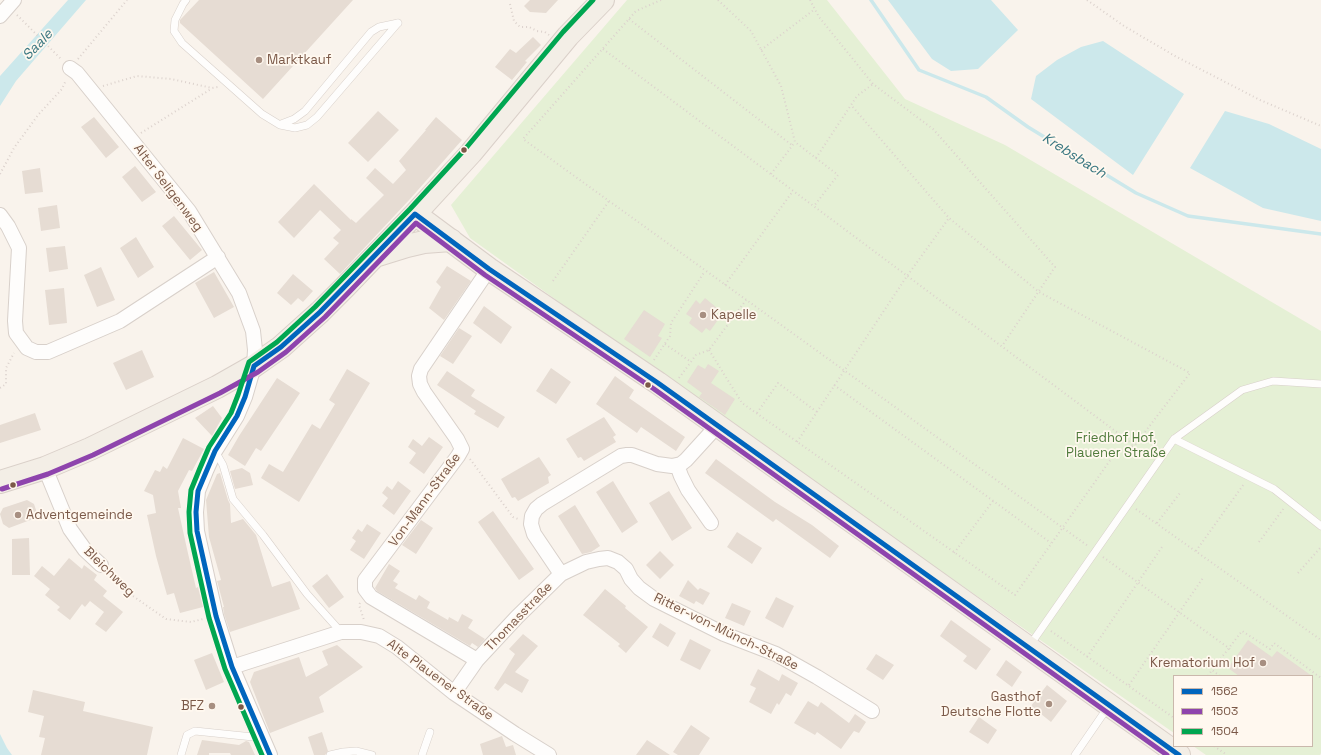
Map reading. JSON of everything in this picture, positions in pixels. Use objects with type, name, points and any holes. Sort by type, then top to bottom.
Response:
[{"type":"main road","points":[[0,482],[45,468],[90,449],[159,416],[217,387],[254,366],[294,336],[340,292],[415,214],[471,153],[581,21],[603,0]]},
{"type":"main road","points":[[415,214],[489,270],[644,374],[1179,755]]},
{"type":"main road","points":[[375,256],[424,242],[451,240]]},
{"type":"street","name":"Alter Seligenweg","points":[[68,66],[77,73],[189,211],[239,293],[253,331],[255,350],[254,366],[245,397],[237,416],[215,451],[206,471],[198,491],[196,512],[197,531],[216,616],[232,667],[270,755]]},
{"type":"street","points":[[0,215],[8,226],[19,248],[15,321],[16,332],[27,348],[36,352],[48,352],[120,321],[218,257]]},
{"type":"street","name":"Von-Mann-Straße","points":[[365,589],[365,580],[462,449],[457,439],[424,392],[420,384],[419,376],[421,369],[489,270]]},
{"type":"street","points":[[531,524],[532,516],[536,509],[542,504],[621,456],[632,456],[657,464],[672,466],[677,465],[686,460],[717,426]]},
{"type":"street","points":[[677,465],[688,490],[711,523]]},
{"type":"street","name":"Bleichweg","points":[[45,468],[70,530],[85,550],[101,565]]},
{"type":"street","name":"Thomasstraße","points":[[454,693],[477,660],[517,617],[561,574],[539,544],[531,524]]},
{"type":"street","name":"Ritter-von-Münch-Straße","points":[[561,574],[586,562],[599,559],[608,558],[618,562],[626,569],[631,579],[639,588],[654,599],[724,634],[776,654],[872,711]]},
{"type":"street","points":[[365,589],[370,597],[477,660]]},
{"type":"street","name":"Alte Plauener Straße","points":[[232,667],[341,632],[361,632],[379,636],[397,646],[454,693],[549,755]]},
{"type":"lane","points":[[186,0],[182,4],[175,20],[174,31],[182,43],[262,114],[280,124],[295,128],[307,125],[317,117],[398,23],[379,27],[371,32],[305,111],[294,119],[280,124]]},
{"type":"lane","points":[[1028,648],[1174,440],[1242,390],[1273,381],[1321,384]]},
{"type":"lane","points":[[1174,440],[1274,489],[1321,526]]},
{"type":"lane","points":[[215,451],[223,465],[233,499],[263,535],[306,594],[341,632]]},
{"type":"lane","points":[[1075,755],[1109,705]]},
{"type":"lane","points":[[182,755],[188,735],[195,731],[263,738]]},
{"type":"lane","points":[[422,755],[430,732]]},
{"type":"lane","points":[[330,755],[356,751],[372,755]]},
{"type":"path","points":[[0,174],[14,148],[38,115],[62,89],[68,66],[127,0]]},
{"type":"path","points":[[661,0],[636,11],[523,139],[1230,648]]},
{"type":"path","points":[[718,0],[751,31],[781,86],[795,142],[838,175],[814,206]]},
{"type":"path","points":[[810,0],[819,17],[873,84],[933,129],[1055,267],[1002,346]]},
{"type":"path","points":[[1087,0],[1124,26],[1175,56],[1260,100],[1321,126]]},
{"type":"path","points":[[510,4],[514,21],[520,28],[529,26],[537,31],[545,32],[560,46]]},
{"type":"path","points":[[8,7],[68,66]]},
{"type":"path","points":[[761,50],[815,9]]},
{"type":"path","points":[[629,19],[792,146]]},
{"type":"path","points":[[602,49],[1134,445]]},
{"type":"path","points":[[90,89],[137,76],[171,79],[212,88],[229,85]]},
{"type":"path","points":[[816,158],[857,96],[873,84]]},
{"type":"path","points":[[131,140],[212,88]]},
{"type":"path","points":[[709,350],[742,403],[1015,596],[1116,452],[1134,445],[1190,373],[1039,292],[949,218],[851,105]]},
{"type":"path","points":[[771,174],[795,142]]},
{"type":"path","points":[[725,285],[793,190]]},
{"type":"path","points":[[552,281],[609,202]]},
{"type":"path","points":[[797,442],[834,385],[949,218]]},
{"type":"path","points":[[644,374],[670,336],[671,322],[705,271]]},
{"type":"path","points":[[669,392],[696,355],[709,350],[746,300]]},
{"type":"path","points":[[0,388],[6,384],[6,368],[21,341]]},
{"type":"path","points":[[665,344],[691,362]]},
{"type":"path","points":[[757,413],[778,383],[817,412]]},
{"type":"path","points":[[834,385],[1051,543]]},
{"type":"path","points":[[462,449],[512,517],[531,524]]},
{"type":"path","points":[[1196,551],[1249,476]]},
{"type":"path","points":[[1157,523],[1180,493]]},
{"type":"path","points":[[954,553],[993,501]]},
{"type":"path","points":[[1259,542],[1290,501]]},
{"type":"path","points":[[1129,503],[1321,640]]},
{"type":"path","points":[[1087,657],[1162,547]]},
{"type":"path","points":[[1298,573],[1321,547]]},
{"type":"path","name":"Bleichweg","points":[[101,565],[130,594],[166,619],[191,622],[216,616]]},
{"type":"path","points":[[1128,686],[1203,578]]},
{"type":"path","points":[[365,589],[359,605],[369,634]]},
{"type":"path","points":[[1043,626],[1173,717]]},
{"type":"path","points":[[1209,675],[1242,631],[1270,650],[1274,643],[1321,678]]},
{"type":"path","points":[[1212,670],[1219,675]]},
{"type":"path","points":[[1215,747],[1227,755]]},
{"type":"green space","name":"Friedhof Hof, Plauener Straße","points":[[627,0],[827,0],[905,99],[1005,145],[1321,331],[1320,755],[1206,755],[1194,747],[1313,747],[1313,675],[1173,675],[1173,732],[715,414],[470,238],[451,205]]},
{"type":"water","name":"Saale","points":[[68,0],[86,0],[16,81],[0,106],[0,76]]},
{"type":"water","points":[[888,0],[991,0],[1018,30],[978,69],[951,71],[932,59]]},
{"type":"water","points":[[1103,41],[1184,94],[1133,175],[1031,99],[1036,76],[1057,60],[1081,47]]},
{"type":"water","points":[[1225,111],[1269,124],[1321,149],[1321,221],[1263,208],[1190,168]]},
{"type":"water","points":[[0,734],[7,748],[12,755],[0,755]]},
{"type":"building","name":"Marktkauf","points":[[199,0],[353,0],[263,99],[180,23],[180,20]]},
{"type":"building","points":[[530,0],[558,0],[546,13],[530,12],[524,6]]},
{"type":"building","points":[[533,37],[541,45],[525,61],[527,62],[512,80],[495,67],[510,49],[516,53]]},
{"type":"building","points":[[378,111],[399,130],[368,162],[348,143]]},
{"type":"building","points":[[94,117],[119,147],[106,158],[81,127]]},
{"type":"building","points":[[436,117],[462,140],[410,199],[340,274],[324,259],[339,243],[333,238],[341,230],[320,210],[294,238],[278,222],[314,184],[351,220],[356,223],[384,195],[366,178],[375,168],[393,184],[406,170],[399,161]]},
{"type":"building","points":[[135,166],[156,192],[142,202],[122,177]]},
{"type":"building","points":[[40,168],[43,192],[25,194],[22,171]]},
{"type":"building","points":[[57,205],[60,228],[41,231],[38,208]]},
{"type":"building","points":[[174,216],[202,250],[190,260],[162,226]]},
{"type":"building","points":[[136,237],[154,267],[138,278],[120,248]]},
{"type":"building","points":[[65,246],[68,269],[49,272],[46,248]]},
{"type":"building","points":[[447,266],[471,281],[444,320],[429,308],[441,287],[436,282]]},
{"type":"building","points":[[101,267],[115,300],[97,307],[84,275]]},
{"type":"building","points":[[214,272],[234,307],[214,318],[195,283]]},
{"type":"building","points":[[293,274],[313,291],[303,302],[298,298],[291,305],[277,293]]},
{"type":"building","points":[[64,288],[67,323],[49,325],[45,290]]},
{"type":"building","name":"Kapelle","points":[[705,298],[717,308],[714,312],[720,317],[710,331],[706,328],[702,333],[689,323],[692,318],[686,314],[696,300],[700,304]]},
{"type":"building","points":[[484,306],[512,327],[501,344],[473,323]]},
{"type":"building","points":[[644,310],[665,324],[658,336],[662,338],[650,357],[624,339]]},
{"type":"building","points":[[459,328],[472,336],[453,364],[440,356]]},
{"type":"building","points":[[142,350],[154,377],[126,390],[113,363]]},
{"type":"building","points":[[708,364],[719,371],[711,383],[735,399],[725,415],[699,397],[702,393],[687,382],[698,365],[705,369]]},
{"type":"building","points":[[551,368],[571,382],[556,404],[536,391]]},
{"type":"building","points":[[347,369],[370,383],[299,502],[261,478],[269,464],[283,472],[312,424],[320,429],[335,404],[329,400]]},
{"type":"building","points":[[447,371],[475,390],[471,396],[505,417],[498,428],[474,414],[476,411],[437,385]]},
{"type":"building","points":[[615,376],[634,390],[629,398],[685,437],[676,451],[641,427],[637,433],[596,404]]},
{"type":"building","points":[[277,378],[300,393],[261,451],[256,448],[245,466],[228,455]]},
{"type":"building","points":[[213,406],[222,418],[212,436],[195,418]]},
{"type":"building","points":[[35,413],[41,430],[0,443],[0,425]]},
{"type":"building","points":[[604,417],[616,435],[613,437],[616,442],[584,461],[581,457],[578,458],[566,439]]},
{"type":"building","points":[[429,437],[443,447],[424,474],[409,463],[416,453],[408,447],[413,439],[422,446]]},
{"type":"building","points":[[183,438],[204,449],[192,471],[189,470],[178,491],[181,508],[178,508],[196,588],[198,587],[203,607],[180,613],[174,593],[167,595],[156,556],[147,515],[156,513],[153,495],[144,491],[155,470],[160,472],[163,466],[167,469]]},
{"type":"building","points":[[539,457],[551,475],[548,477],[549,483],[518,501],[515,497],[512,498],[501,479]]},
{"type":"building","points":[[716,459],[775,502],[812,525],[839,546],[830,558],[776,519],[773,522],[705,473]]},
{"type":"building","points":[[242,468],[250,473],[253,485],[235,489],[230,471]]},
{"type":"building","points":[[220,473],[230,504],[231,523],[243,519],[256,535],[272,587],[290,581],[300,609],[230,632],[224,614],[224,607],[217,581],[221,580],[209,537],[206,500],[217,474]]},
{"type":"building","points":[[398,481],[411,491],[394,515],[382,506],[388,498],[382,493],[387,486],[392,490]]},
{"type":"building","points":[[613,481],[638,522],[622,533],[596,492]]},
{"type":"building","points":[[669,491],[692,528],[672,541],[649,503]]},
{"type":"building","name":"Adventgemeinde","points":[[27,500],[34,504],[37,513],[33,519],[9,528],[3,524],[0,514],[3,508]]},
{"type":"building","points":[[575,505],[600,546],[591,552],[582,554],[558,516]]},
{"type":"building","points":[[493,511],[534,569],[519,580],[478,522]]},
{"type":"building","points":[[421,520],[433,528],[416,554],[402,545]]},
{"type":"building","points":[[367,524],[381,533],[364,559],[350,550],[356,541],[352,538],[358,529],[362,532]]},
{"type":"building","points":[[737,532],[762,548],[752,564],[727,547]]},
{"type":"building","points":[[29,538],[30,575],[12,575],[12,539]]},
{"type":"building","points":[[660,551],[674,565],[660,579],[646,565]]},
{"type":"building","points":[[69,558],[82,569],[84,565],[97,575],[94,580],[107,591],[103,596],[123,612],[106,632],[95,624],[104,612],[90,601],[85,607],[82,604],[70,620],[57,610],[60,607],[45,595],[50,589],[34,576],[42,566],[54,576]]},
{"type":"building","points":[[389,564],[400,571],[393,581],[398,584],[395,588],[416,600],[419,595],[430,602],[427,608],[448,620],[449,617],[458,622],[462,614],[473,620],[468,628],[485,639],[478,647],[472,643],[470,646],[377,591],[375,588]]},
{"type":"building","points":[[327,574],[344,597],[329,608],[312,586]]},
{"type":"building","points":[[688,580],[698,590],[700,588],[710,593],[703,605],[696,601],[694,604],[679,596]]},
{"type":"building","points":[[605,589],[648,627],[626,653],[618,646],[620,644],[583,615]]},
{"type":"building","points":[[776,597],[794,606],[783,628],[765,618]]},
{"type":"building","points":[[732,603],[751,611],[744,626],[725,618]]},
{"type":"building","points":[[951,620],[991,649],[976,670],[963,661],[967,656],[940,636]]},
{"type":"building","points":[[660,623],[676,633],[668,647],[652,637]]},
{"type":"building","points":[[523,634],[538,646],[515,672],[529,680],[522,693],[505,683],[498,691],[494,688],[515,654],[509,649]]},
{"type":"building","points":[[690,639],[711,650],[700,670],[680,660]]},
{"type":"building","name":"Krematorium Hof","points":[[1248,640],[1272,657],[1277,651],[1311,675],[1238,675],[1228,668]]},
{"type":"building","points":[[337,645],[363,667],[319,697],[324,712],[270,733],[250,682],[254,672],[299,657],[306,677],[328,665],[322,651]]},
{"type":"building","points":[[212,653],[224,682],[206,690],[194,660]]},
{"type":"building","points":[[876,654],[894,665],[883,680],[866,669]]},
{"type":"building","points":[[1006,660],[1022,672],[1012,687],[996,675]]},
{"type":"building","points":[[758,669],[779,681],[782,674],[798,683],[791,696],[786,693],[779,705],[777,703],[771,714],[749,702],[756,688],[750,685]]},
{"type":"building","name":"Gasthof Deutsche Flotte","points":[[1047,685],[1067,701],[1051,722],[1031,706]]},
{"type":"building","points":[[33,690],[85,702],[83,711],[153,727],[147,755],[41,755],[45,738],[39,737],[44,716],[28,712]]},
{"type":"building","points":[[808,701],[818,707],[821,702],[849,723],[855,714],[866,722],[859,733],[854,731],[841,749],[817,732],[815,735],[794,723]]},
{"type":"building","points":[[979,717],[997,730],[988,744],[969,732]]},
{"type":"building","points":[[691,725],[710,738],[699,755],[678,755],[673,752]]},
{"type":"building","points":[[322,732],[328,751],[325,755],[314,755],[308,737]]},
{"type":"building","points":[[502,736],[506,747],[513,745],[516,755],[483,755],[480,744]]},
{"type":"building","points":[[202,740],[239,745],[246,741],[249,742],[255,755],[209,753],[209,755],[197,755]]},
{"type":"building","points":[[647,740],[670,755],[636,755]]},
{"type":"waterway","name":"Krebsbach","points":[[871,0],[919,70],[986,97],[1028,127],[1136,193],[1188,216],[1321,234]]},
{"type":"transit line","name":"1504","points":[[262,755],[225,669],[209,618],[190,533],[189,512],[191,490],[209,447],[231,413],[249,362],[277,342],[315,307],[410,209],[466,148],[563,32],[593,0]]},
{"type":"transit line","name":"1562","points":[[270,755],[232,667],[216,616],[197,531],[196,512],[198,491],[215,451],[237,416],[245,397],[254,366],[281,347],[320,312],[415,214],[489,269],[658,383],[1179,755]]},
{"type":"transit line","name":"1503","points":[[2,489],[48,474],[93,455],[220,393],[258,372],[286,352],[325,317],[416,223],[485,275],[654,389],[1167,755]]},
{"type":"place","name":"Marktkauf","points":[[259,60]]},
{"type":"place","name":"Kapelle","points":[[703,315]]},
{"type":"place","name":"Adventgemeinde","points":[[18,515]]},
{"type":"place","name":"Krematorium Hof","points":[[1263,663]]},
{"type":"place","name":"Gasthof Deutsche Flotte","points":[[1049,704]]},
{"type":"place","name":"BFZ","points":[[212,706]]}]
